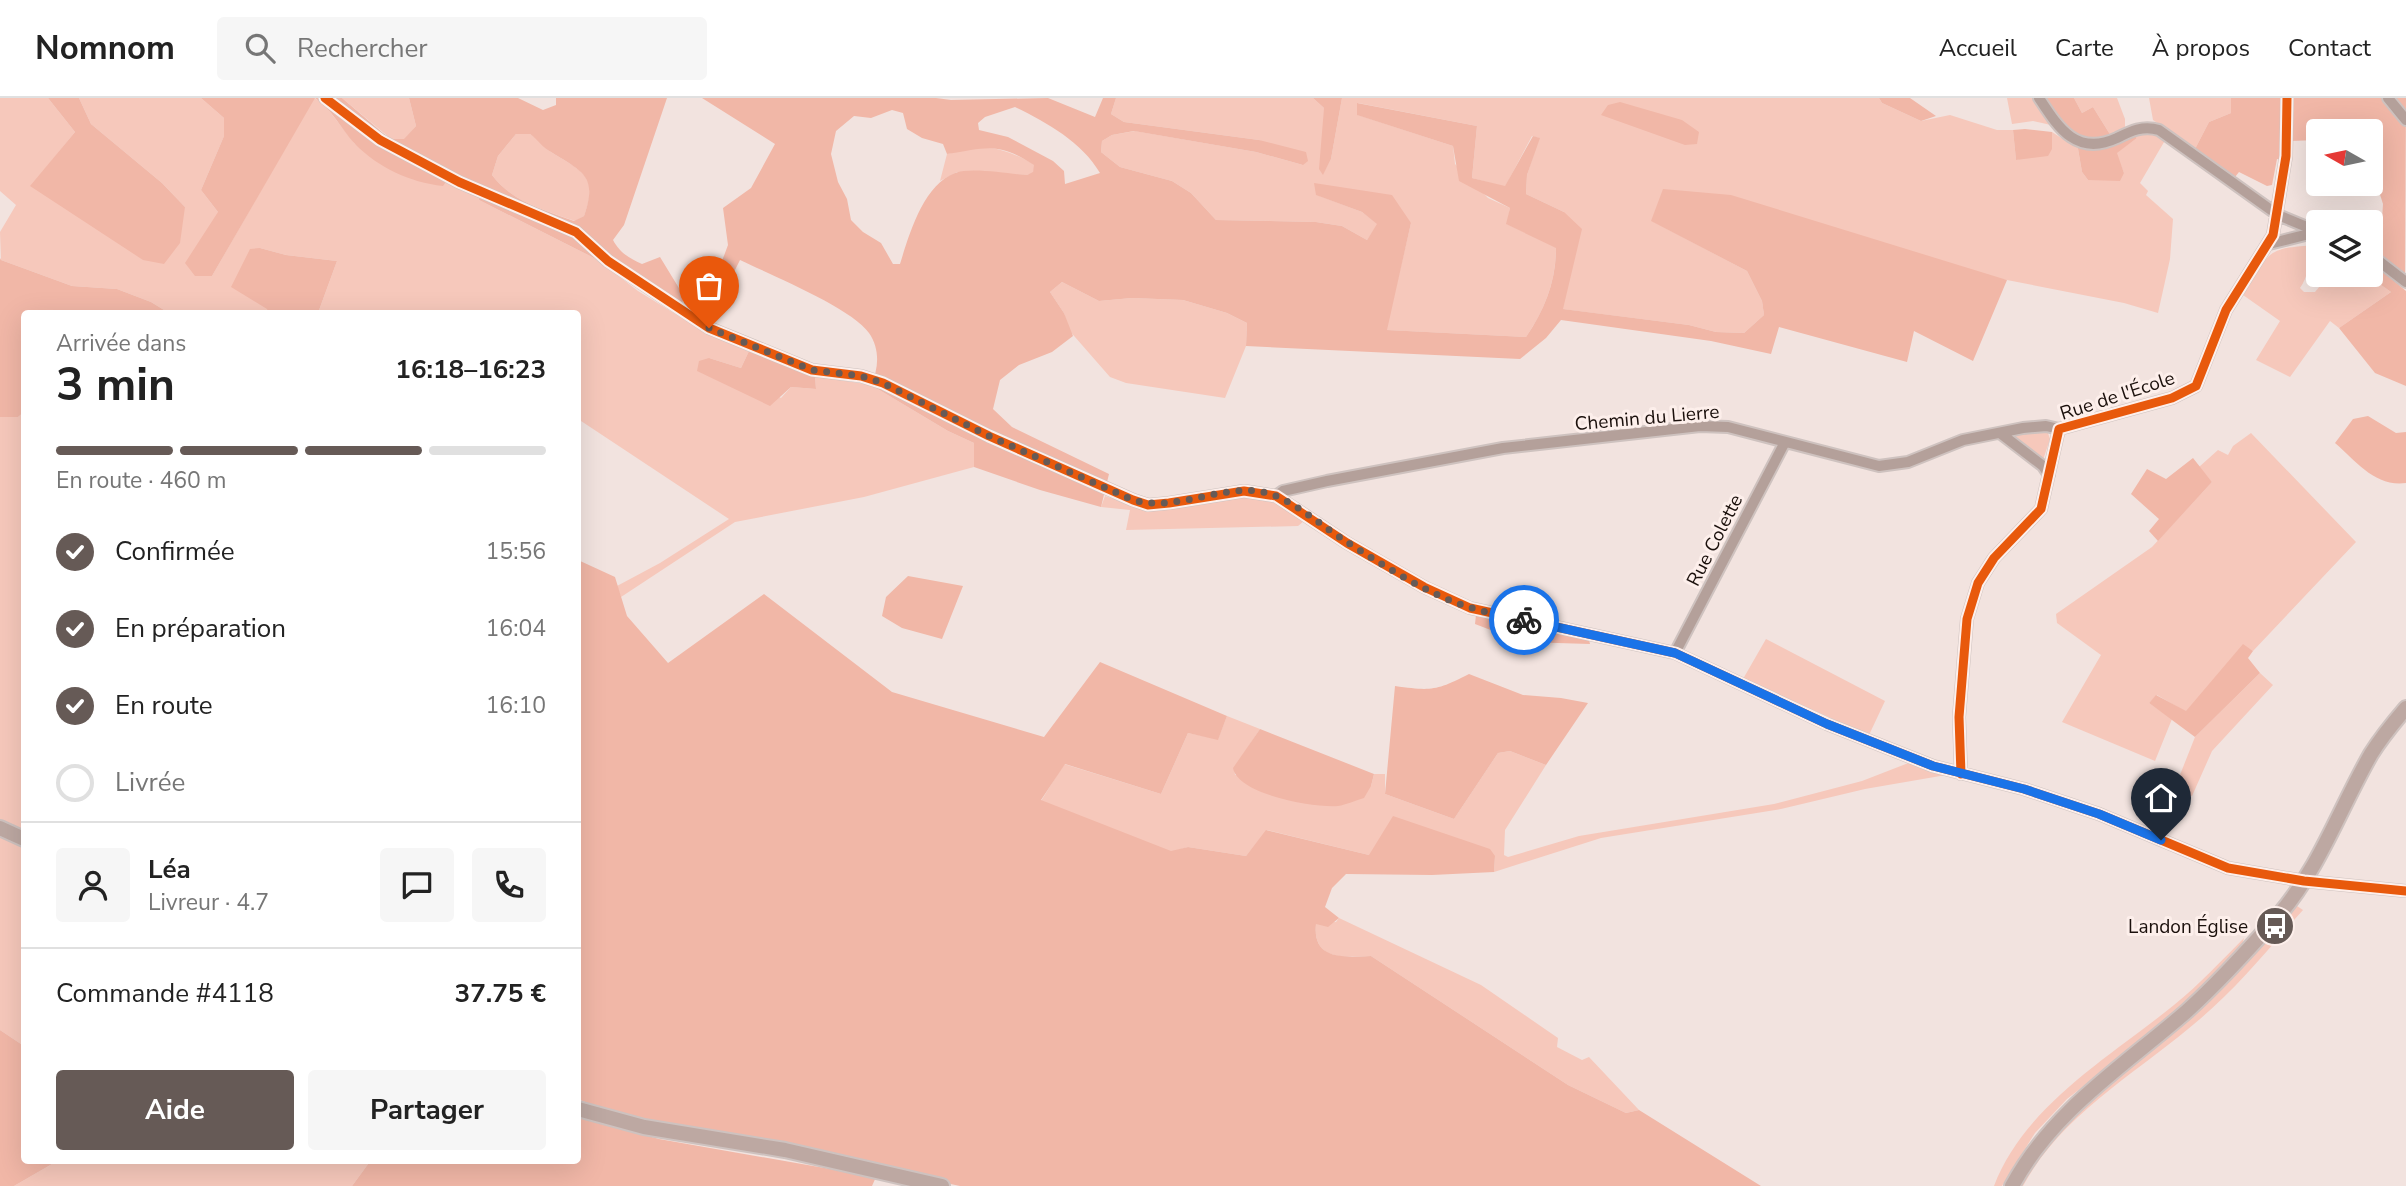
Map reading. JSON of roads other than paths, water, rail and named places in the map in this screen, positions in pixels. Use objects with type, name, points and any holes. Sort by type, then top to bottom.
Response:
[{"type":"street","points":[[325,98],[380,140],[436,170],[576,232],[608,261],[709,328],[812,370],[861,376],[883,383],[973,428],[1148,505],[1244,491],[1276,496],[1358,549],[1424,587],[1470,608],[1675,653],[1827,724],[1933,766],[2024,789],[2099,814],[2228,868],[2304,881],[2406,891]]},
{"type":"street","points":[[2039,98],[2061,131],[2075,140],[2106,142],[2141,128],[2159,130],[2278,215],[2306,227]]},
{"type":"street","name":"Rue de l'École","points":[[1961,774],[1961,678],[1967,619],[1978,583],[1994,558],[2041,509],[2059,429],[2172,398],[2196,386],[2225,310],[2269,244],[2278,215],[2286,156],[2287,98]]},
{"type":"street","points":[[2388,98],[2406,120]]},
{"type":"street","points":[[2269,244],[2306,234]]},
{"type":"street","points":[[2383,264],[2406,282]]},
{"type":"street","name":"Chemin du Lierre","points":[[1276,496],[1283,491],[1327,481],[1503,448],[1700,426],[1728,427],[1879,466],[1909,462],[1963,440],[2046,426],[2059,429]]},
{"type":"street","points":[[2000,433],[2037,460],[2049,475]]},
{"type":"street","name":"Rue Colette","points":[[1675,653],[1785,442]]},
{"type":"street","points":[[2012,1186],[2048,1132],[2080,1098],[2188,1009],[2280,913],[2319,858],[2372,752],[2406,708]]},
{"type":"street","points":[[0,828],[21,838]]},
{"type":"street","points":[[581,1110],[644,1127],[785,1150],[942,1186]]},
{"type":"place","name":"Landon Église","points":[[2275,926]]}]
